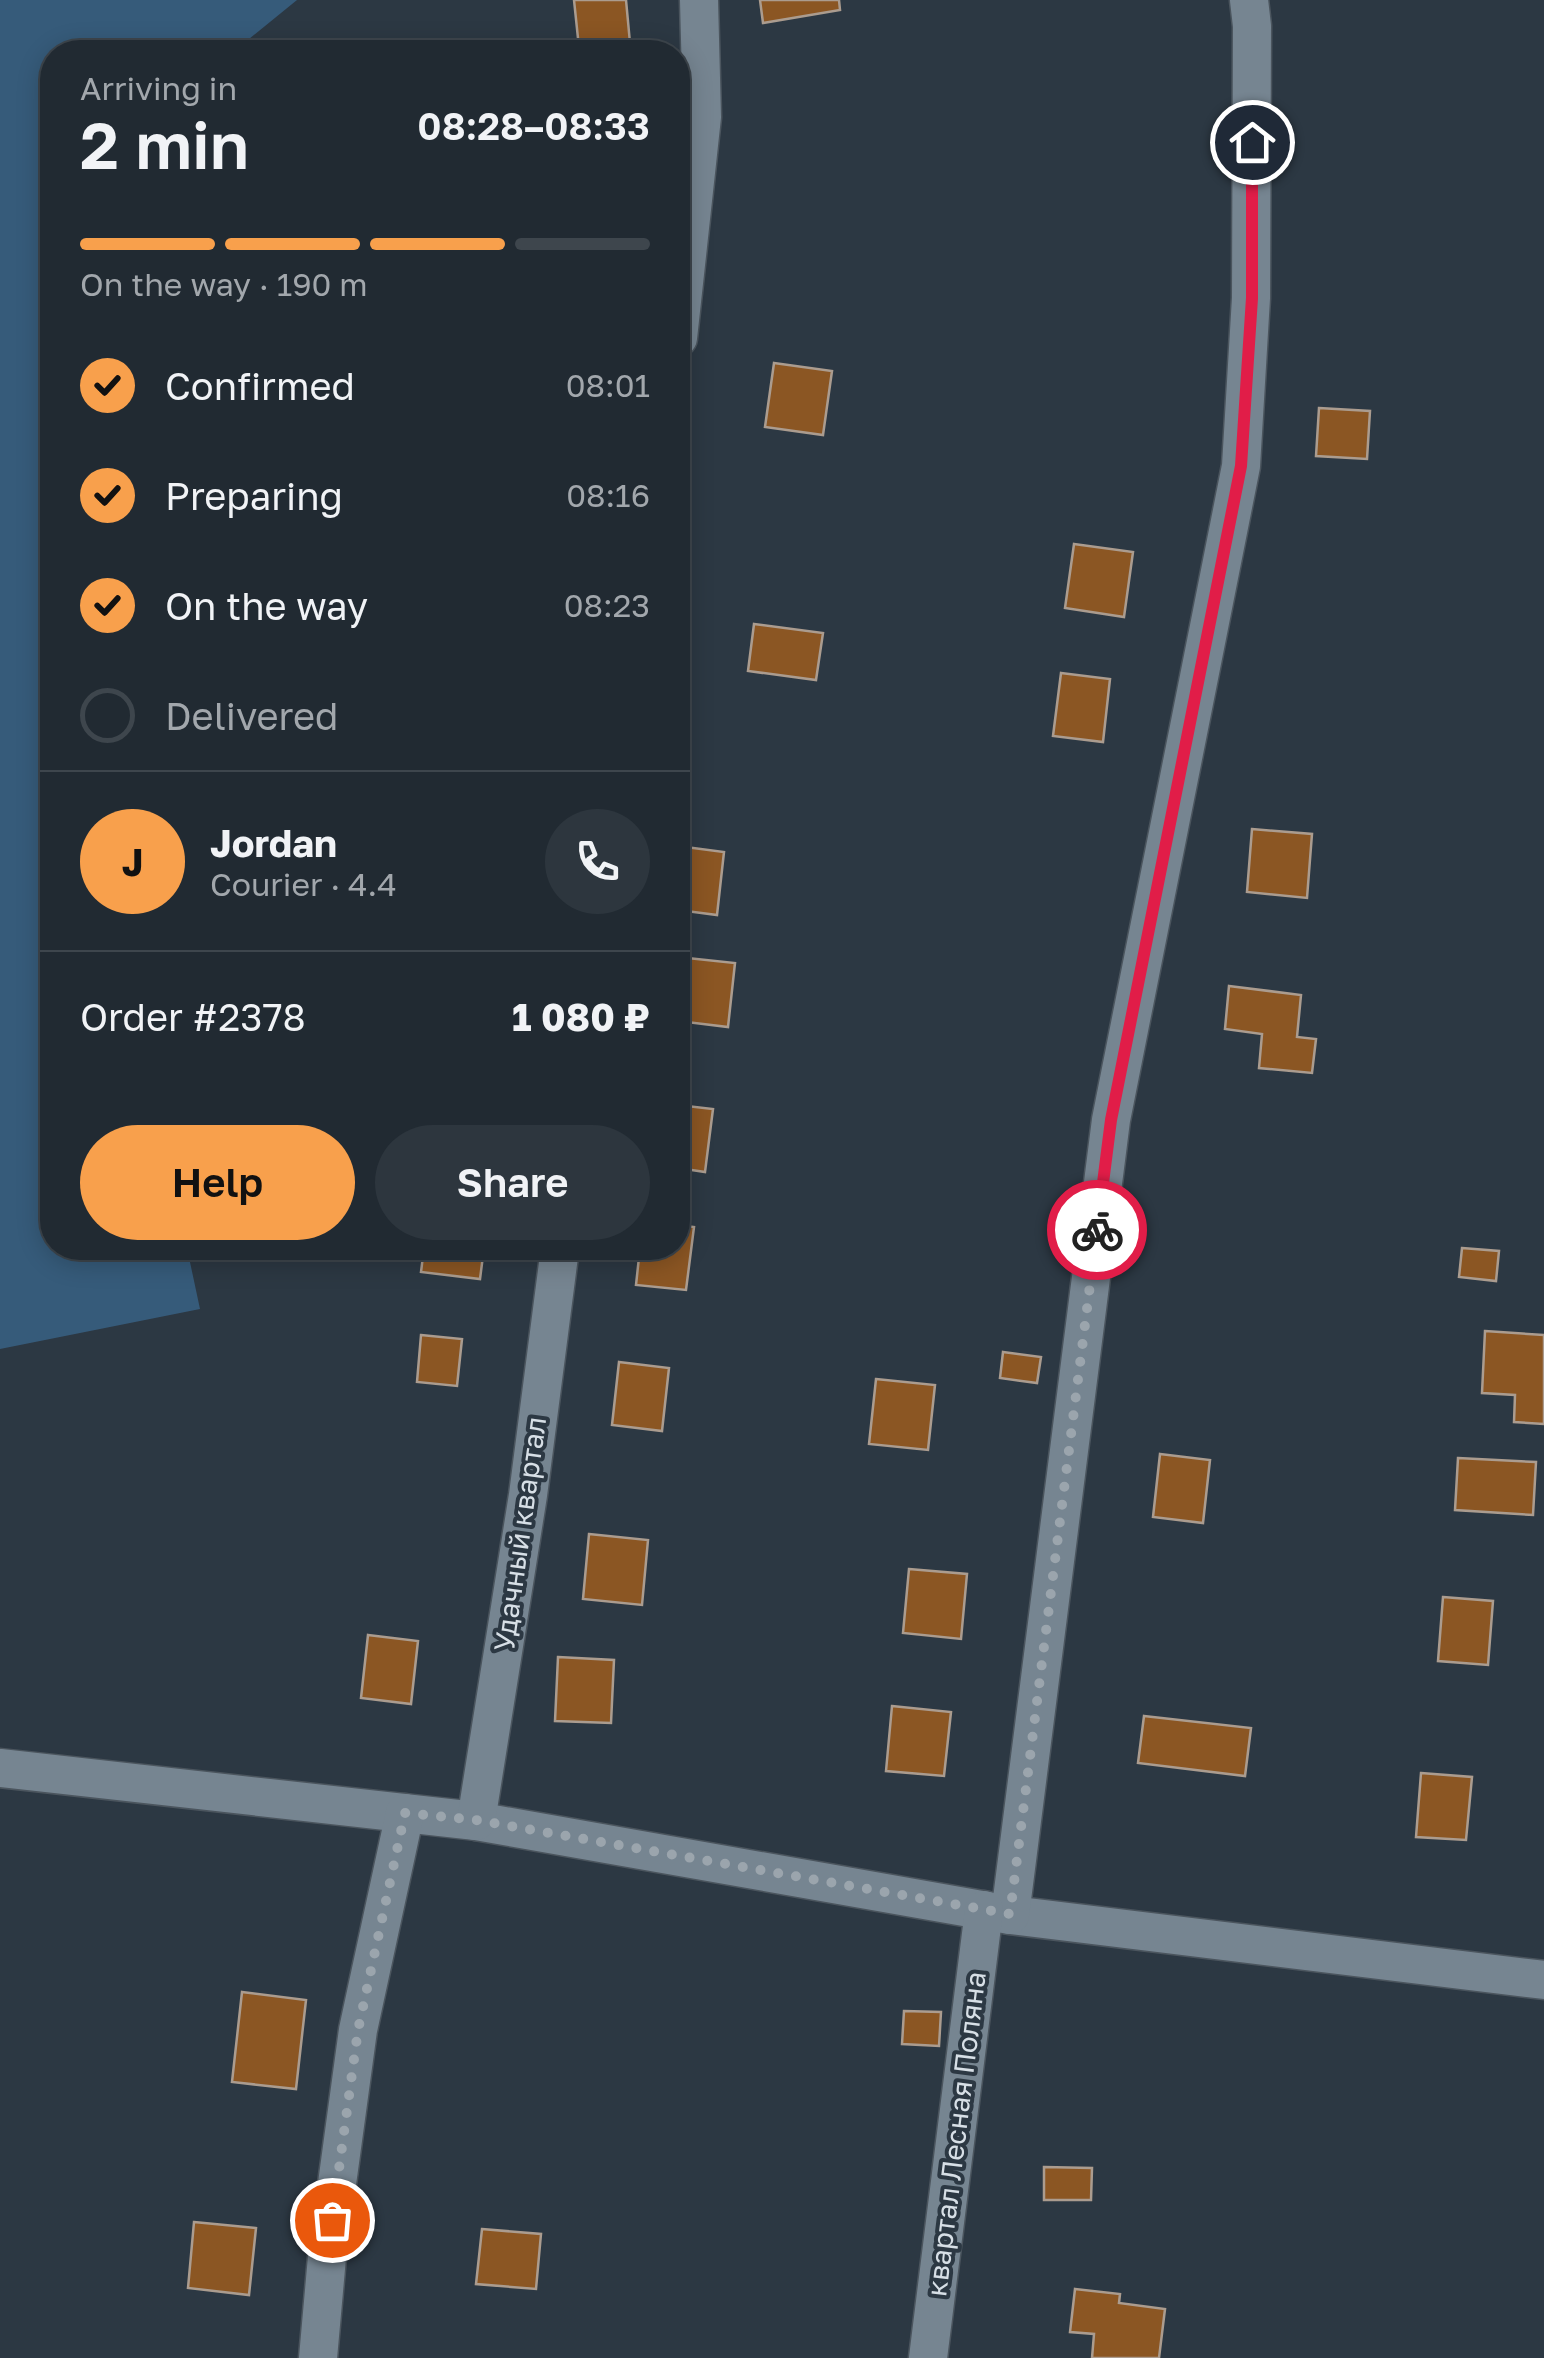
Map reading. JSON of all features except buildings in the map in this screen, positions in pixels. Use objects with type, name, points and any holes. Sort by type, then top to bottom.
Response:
[{"type":"street","points":[[690,227],[702,116],[699,0]]},
{"type":"street","points":[[997,1912],[1111,1120],[1241,466],[1252,298],[1249,0]]},
{"type":"street","name":"Удачный квартал","points":[[476,1820],[528,1495],[558,1260]]},
{"type":"street","points":[[0,1768],[476,1820],[997,1912],[1544,1980]]},
{"type":"street","points":[[318,2358],[327,2258],[358,2030],[405,1813]]},
{"type":"street","name":"квартал Лесная Поляна","points":[[928,2358],[997,1912]]},
{"type":"shaded area","points":[[0,0],[297,0],[248,40],[40,40],[40,1260],[190,1260],[200,1309],[0,1349]]},
{"type":"way so far","points":[[332,2220],[358,2030],[405,1813],[476,1820],[1010,1914],[1097,1230]]},
{"type":"route","points":[[1097,1230],[1111,1120],[1241,466],[1252,298],[1252,142]]}]
